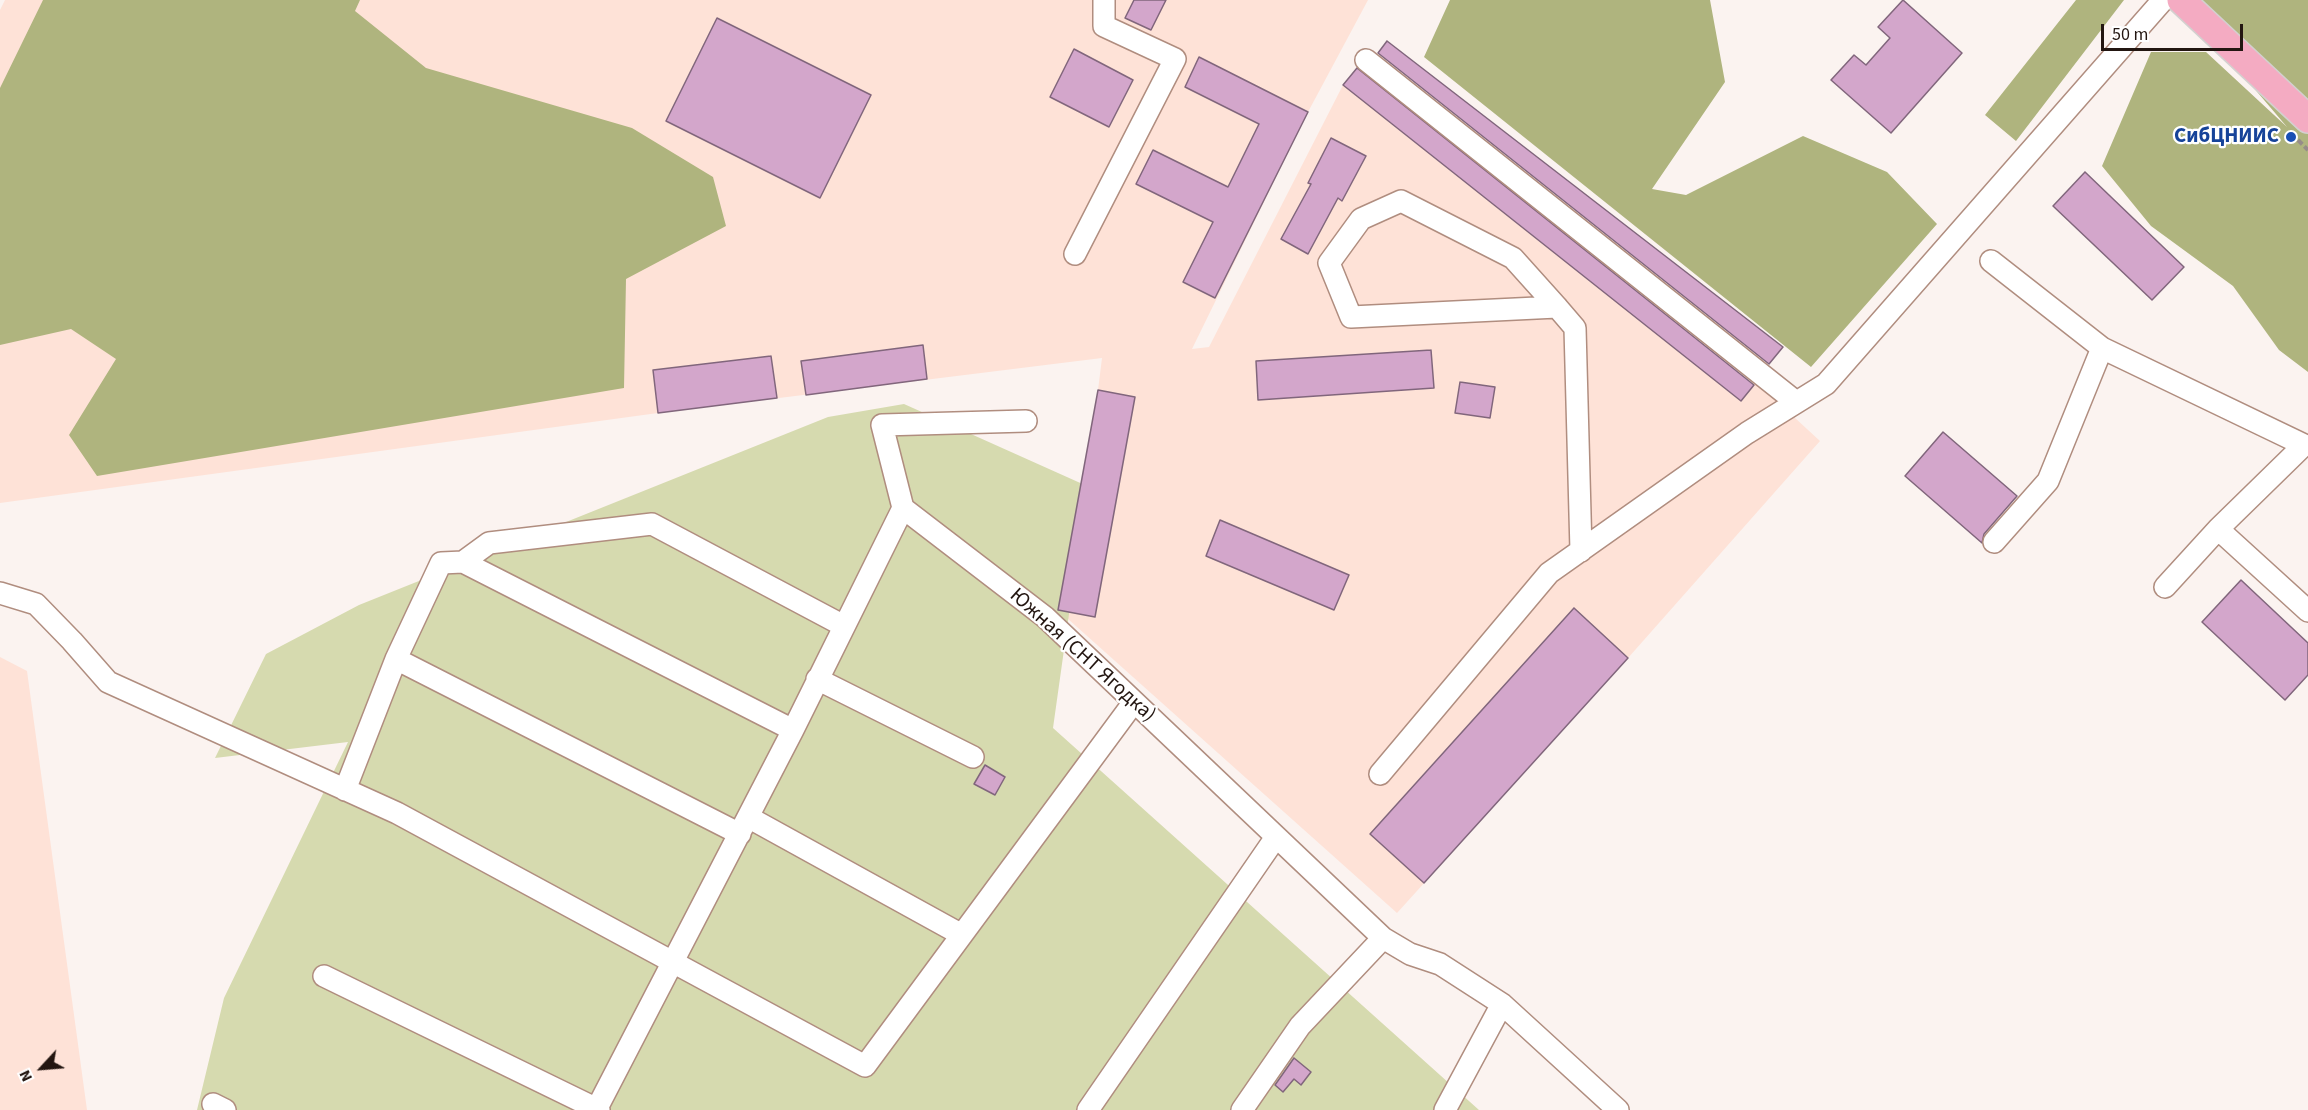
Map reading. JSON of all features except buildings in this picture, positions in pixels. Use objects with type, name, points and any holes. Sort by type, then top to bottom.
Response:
[{"type":"main road","points":[[2181,0],[2308,119]]},
{"type":"street","points":[[1075,254],[1175,59],[1104,26],[1104,0]]},
{"type":"street","points":[[1380,774],[1549,573],[1747,433],[1826,384],[2163,0]]},
{"type":"street","points":[[1366,60],[1796,402]]},
{"type":"street","points":[[1557,307],[1351,316],[1329,263],[1361,219],[1401,201],[1513,258],[1557,307],[1575,328],[1581,551]]},
{"type":"street","points":[[1991,261],[2102,348],[2304,446],[2218,529],[2165,587]]},
{"type":"street","points":[[1994,542],[2048,481],[2102,348]]},
{"type":"street","points":[[324,976],[598,1110],[903,508],[882,425],[1026,421]]},
{"type":"street","name":"Южная (СНТ Ягодка)","points":[[903,508],[1045,617],[1383,938],[1410,954],[1440,964],[1502,1004],[1618,1110]]},
{"type":"street","points":[[463,562],[489,543],[652,524],[844,626]]},
{"type":"street","points":[[2218,529],[2308,611]]},
{"type":"street","points":[[345,790],[396,659],[441,563],[463,562],[793,729]]},
{"type":"street","points":[[0,592],[36,604],[108,682],[397,813],[865,1066],[1134,702]]},
{"type":"street","points":[[396,659],[744,825],[962,934]]},
{"type":"street","points":[[817,680],[973,757]]},
{"type":"street","points":[[1088,1110],[1276,837]]},
{"type":"street","points":[[1242,1110],[1300,1026],[1383,938]]},
{"type":"street","points":[[1445,1110],[1502,1004]]},
{"type":"shaded area","points":[[5,0],[1368,0],[1308,112],[1192,349],[1209,347],[1343,85],[1741,400],[1756,382],[1820,441],[1628,658],[1397,913],[1058,610],[1102,358],[658,413],[0,503],[0,10]]},
{"type":"shaded area","points":[[0,657],[27,671],[87,1110],[0,1110]]},
{"type":"green space","points":[[43,0],[360,0],[355,11],[426,68],[632,128],[713,177],[726,226],[626,279],[624,388],[97,476],[69,435],[116,359],[71,329],[0,345],[0,88]]},
{"type":"green space","points":[[1450,0],[1710,0],[1725,82],[1652,189],[1686,195],[1803,136],[1887,172],[1937,224],[1811,367],[1424,57]]},
{"type":"green space","points":[[2076,0],[2124,0],[2016,141],[1985,115]]},
{"type":"green space","points":[[2179,0],[2308,0],[2308,372],[2279,350],[2233,286],[2151,226],[2102,166],[2151,52],[2206,52],[2287,127]]},
{"type":"green space","points":[[904,404],[1087,486],[1053,728],[1479,1110],[197,1110],[224,998],[348,742],[215,758],[266,654],[359,605],[828,417]]},
{"type":"place","name":"СибЦНИИС","points":[[2291,137]]}]
